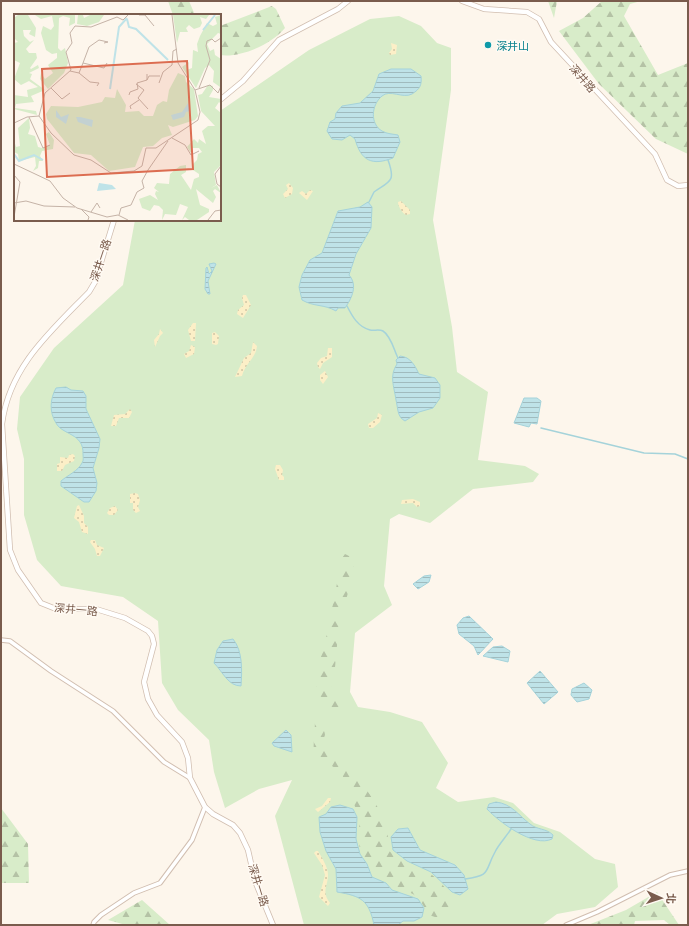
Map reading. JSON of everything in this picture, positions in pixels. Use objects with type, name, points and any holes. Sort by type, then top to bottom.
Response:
[{"type":"street","points":[[221,99],[243,81],[279,40],[338,9],[348,1]]},
{"type":"street","name":"深井路","points":[[462,1],[484,9],[527,12],[533,14],[539,19],[551,42],[655,154],[667,180],[678,186],[688,185]]},
{"type":"street","name":"深井一路","points":[[114,221],[95,282],[89,292],[34,349],[16,377],[4,409],[2,424],[10,550],[18,570],[41,603],[56,609],[96,609],[125,618],[148,631],[152,636],[154,644],[144,682],[148,699],[157,715],[182,742],[188,758],[190,778],[205,807],[213,814],[234,825],[240,834],[248,850],[255,881],[273,925]]},
{"type":"street","points":[[1,640],[10,641],[51,671],[113,711],[164,762],[190,778]]},
{"type":"street","points":[[93,925],[94,922],[102,915],[134,893],[160,883],[192,840],[205,807]]},
{"type":"street","points":[[566,925],[597,912],[670,875],[688,871]]},
{"type":"green space","points":[[168,1],[189,1],[195,14],[173,14]]},
{"type":"green space","points":[[548,1],[557,1],[554,18]]},
{"type":"green space","points":[[602,1],[641,1],[630,4],[624,16],[658,75],[688,63],[688,154],[656,139],[599,84],[559,31],[583,18]]},
{"type":"green space","points":[[272,6],[276,9],[285,28],[279,34],[256,49],[237,54],[221,55],[221,26]]},
{"type":"green space","points":[[399,16],[421,26],[437,43],[451,48],[451,90],[433,220],[452,327],[457,372],[488,392],[478,460],[525,466],[539,474],[533,482],[473,489],[430,523],[399,514],[390,519],[384,586],[392,605],[355,633],[350,692],[358,707],[390,712],[422,722],[448,763],[436,788],[458,802],[494,797],[513,803],[534,823],[560,832],[595,859],[615,864],[618,887],[595,907],[557,914],[542,925],[304,925],[275,816],[292,780],[259,789],[225,808],[214,772],[209,740],[178,710],[162,683],[158,621],[123,597],[61,586],[37,560],[24,515],[24,459],[17,429],[20,397],[54,348],[123,285],[135,221],[221,221],[221,110],[309,50],[370,19]]},
{"type":"green space","points":[[345,554],[353,558],[354,572],[339,624],[334,678],[328,678],[328,683],[341,698],[340,715],[336,719],[327,711],[326,699],[317,695],[316,676],[327,634],[342,558]]},
{"type":"green space","points":[[315,720],[323,722],[325,735],[322,743],[331,754],[350,770],[366,789],[376,805],[382,816],[388,836],[385,845],[394,855],[437,879],[456,904],[454,913],[438,918],[429,915],[416,896],[408,892],[395,890],[389,883],[373,875],[369,864],[361,854],[358,839],[360,819],[341,772],[332,766],[315,759]]},
{"type":"green space","points":[[1,808],[28,844],[29,883],[1,883]]},
{"type":"green space","points":[[657,892],[679,925],[670,925],[664,920],[635,921],[634,925],[588,925],[626,910]]},
{"type":"green space","points":[[142,900],[170,925],[126,925],[108,920]]},
{"type":"sand","points":[[391,43],[397,45],[396,54],[390,55],[389,53],[392,49]]},
{"type":"sand","points":[[289,183],[293,188],[292,194],[285,198],[283,194],[288,189],[286,185]]},
{"type":"sand","points":[[310,190],[313,191],[307,200],[299,193],[302,191],[306,194]]},
{"type":"sand","points":[[401,201],[410,210],[410,214],[406,215],[402,211],[398,202]]},
{"type":"sand","points":[[243,295],[246,295],[251,305],[243,318],[237,314],[238,310],[244,305],[242,298]]},
{"type":"sand","points":[[193,323],[196,323],[195,341],[191,341],[188,330]]},
{"type":"sand","points":[[160,329],[163,333],[155,347],[154,340],[159,334]]},
{"type":"sand","points":[[215,332],[219,336],[218,344],[216,345],[212,344],[212,333]]},
{"type":"sand","points":[[253,342],[257,346],[255,354],[245,368],[242,376],[235,377],[244,358],[251,353]]},
{"type":"sand","points":[[191,345],[195,347],[194,354],[186,358],[184,354],[189,351]]},
{"type":"sand","points":[[328,348],[332,348],[332,357],[323,363],[320,369],[317,363],[321,358],[327,356]]},
{"type":"sand","points":[[325,371],[328,377],[323,384],[320,380],[320,375]]},
{"type":"sand","points":[[130,409],[132,412],[129,418],[119,418],[116,426],[111,426],[114,415],[125,414]]},
{"type":"sand","points":[[378,413],[382,415],[380,422],[373,428],[369,428],[368,424],[377,418]]},
{"type":"sand","points":[[73,454],[75,456],[74,461],[65,465],[62,471],[57,471],[57,464],[60,463],[60,457],[68,458],[69,455]]},
{"type":"sand","points":[[276,465],[280,465],[283,470],[282,475],[284,480],[279,480],[275,469]]},
{"type":"sand","points":[[130,494],[138,494],[140,500],[138,507],[140,511],[136,513],[133,510],[133,503],[130,503]]},
{"type":"sand","points":[[413,499],[420,502],[420,506],[417,507],[413,503],[401,504],[402,500]]},
{"type":"sand","points":[[79,505],[84,516],[84,523],[88,527],[88,534],[82,532],[79,522],[74,518],[77,506]]},
{"type":"sand","points":[[115,506],[118,510],[114,515],[109,515],[107,513],[110,508]]},
{"type":"sand","points":[[91,540],[95,540],[97,545],[104,548],[100,556],[97,556],[95,549],[90,542]]},
{"type":"sand","points":[[328,798],[331,798],[330,802],[318,812],[315,809],[322,806]]},
{"type":"sand","points":[[318,851],[328,872],[325,892],[330,903],[328,906],[319,897],[325,875],[322,865],[314,853]]},
{"type":"water","points":[[391,69],[411,69],[421,76],[421,84],[412,94],[405,95],[389,93],[385,94],[378,100],[373,114],[375,124],[384,132],[398,135],[400,142],[393,158],[379,162],[368,160],[364,157],[357,146],[355,139],[350,135],[342,140],[332,139],[327,131],[330,122],[335,119],[336,113],[342,106],[360,103],[373,91],[379,74]]},
{"type":"water","points":[[368,202],[372,207],[371,228],[356,254],[349,275],[352,279],[354,287],[352,296],[345,308],[338,308],[336,311],[302,300],[299,287],[302,275],[310,260],[322,253],[338,211],[360,207]]},
{"type":"water","points":[[209,264],[216,264],[208,281],[210,294],[208,294],[205,289],[206,268],[207,267],[209,274],[212,271]]},
{"type":"water","points":[[400,356],[410,360],[419,374],[435,378],[440,385],[440,398],[433,408],[419,412],[405,421],[400,417],[398,412],[393,381],[393,373],[397,364],[396,360]]},
{"type":"water","points":[[66,387],[71,390],[83,391],[86,396],[86,409],[100,439],[93,468],[97,483],[96,491],[89,502],[84,502],[61,486],[61,481],[73,473],[83,460],[80,442],[59,427],[51,410],[52,397],[56,388]]},
{"type":"water","points":[[524,398],[537,398],[541,401],[537,424],[531,423],[529,427],[514,423]]},
{"type":"water","points":[[431,575],[429,582],[418,589],[413,584],[424,576]]},
{"type":"water","points":[[469,616],[493,639],[478,655],[474,646],[459,634],[457,625],[463,618]]},
{"type":"water","points":[[233,639],[239,649],[242,668],[241,686],[233,684],[229,681],[214,663],[217,650],[223,641]]},
{"type":"water","points":[[502,646],[510,651],[508,662],[483,656],[493,647]]},
{"type":"water","points":[[540,671],[558,692],[544,704],[527,683]]},
{"type":"water","points":[[584,683],[592,690],[589,699],[577,702],[571,695],[572,689]]},
{"type":"water","points":[[286,730],[291,735],[292,752],[274,746],[272,743]]},
{"type":"water","points":[[496,802],[511,807],[533,826],[553,835],[552,839],[545,841],[536,840],[508,827],[487,809],[489,804]]},
{"type":"water","points":[[340,805],[353,809],[357,817],[356,839],[360,854],[367,864],[372,877],[386,883],[392,890],[418,899],[424,908],[422,917],[414,921],[403,921],[398,925],[374,925],[369,910],[363,901],[352,895],[337,892],[336,869],[326,851],[320,832],[319,817],[326,814],[331,807]]},
{"type":"water","points":[[408,828],[420,850],[455,865],[464,875],[468,889],[460,895],[452,892],[431,872],[407,861],[393,850],[391,837],[398,829]]},
{"type":"waterway","points":[[369,202],[374,192],[390,180],[391,173],[388,160]]},
{"type":"waterway","points":[[347,306],[353,317],[366,329],[381,330],[386,333],[398,358]]},
{"type":"waterway","points":[[541,428],[644,453],[675,454],[688,459]]},
{"type":"waterway","points":[[465,879],[474,878],[486,872],[497,849],[511,829]]},
{"type":"place","name":"深井山","points":[[488,45]]}]
